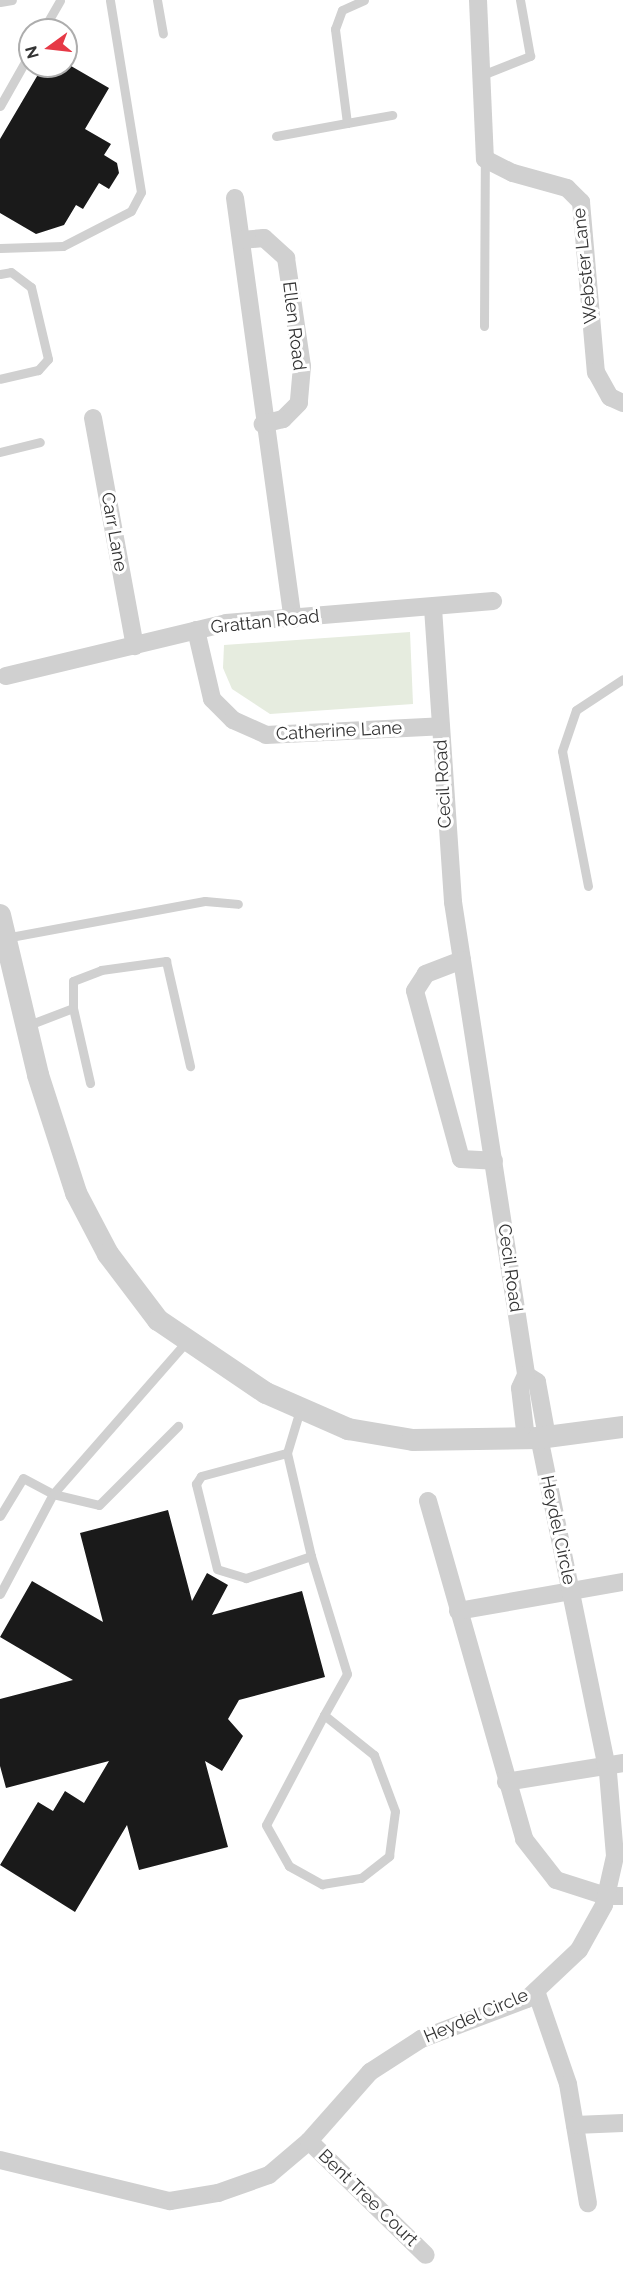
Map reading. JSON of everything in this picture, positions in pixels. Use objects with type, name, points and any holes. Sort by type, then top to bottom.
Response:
[{"type":"street","points":[[478,0],[485,159]]},
{"type":"street","name":"Webster Lane","points":[[485,159],[513,173],[567,188],[581,202],[596,372],[610,398],[623,402]]},
{"type":"street","points":[[235,198],[262,424],[293,619]]},
{"type":"street","name":"Ellen Road","points":[[241,240],[264,238],[286,258],[302,366],[299,403],[283,419],[262,424]]},
{"type":"street","name":"Carr Lane","points":[[93,418],[135,646]]},
{"type":"street","name":"Grattan Road","points":[[2,677],[196,630],[493,601]]},
{"type":"street","name":"Cecil Road","points":[[433,608],[441,726],[443,814],[462,960],[526,1375],[520,1388],[537,1438]]},
{"type":"street","name":"Catherine Lane","points":[[196,630],[212,699],[233,720],[266,735],[441,726]]},
{"type":"street","points":[[0,915],[26,1026],[60,1150],[91,1227],[137,1296],[187,1341],[300,1410],[348,1429],[402,1439],[537,1438],[623,1427]]},
{"type":"street","points":[[462,960],[426,974],[415,991],[461,1159],[494,1161]]},
{"type":"street","name":"Heydel Circle","points":[[0,2160],[170,2201],[218,2193],[269,2175],[309,2141],[370,2072],[421,2039],[536,1991],[579,1950],[614,1896],[615,1765],[571,1590],[537,1438]]},
{"type":"street","points":[[428,1501],[524,1839],[556,1880],[614,1896]]},
{"type":"street","points":[[458,1611],[623,1582]]},
{"type":"street","points":[[506,1782],[615,1765]]},
{"type":"street","points":[[536,1991],[568,2084],[588,2204]]},
{"type":"street","points":[[575,2125],[623,2123]]},
{"type":"street","name":"Bent Tree Court","points":[[309,2141],[426,2255]]},
{"type":"lane","points":[[0,2],[12,0]]},
{"type":"lane","points":[[50,18],[60,0]]},
{"type":"lane","points":[[0,248],[63,246],[131,211],[141,192],[110,0]]},
{"type":"lane","points":[[157,0],[163,33]]},
{"type":"lane","points":[[347,123],[335,29],[342,10],[364,0]]},
{"type":"lane","points":[[482,75],[530,56],[520,0]]},
{"type":"lane","points":[[0,106],[18,74]]},
{"type":"lane","points":[[276,136],[392,115]]},
{"type":"lane","points":[[484,326],[485,159]]},
{"type":"lane","points":[[0,274],[11,272],[31,287],[48,359],[38,370],[0,379]]},
{"type":"lane","points":[[0,452],[40,442]]},
{"type":"lane","points":[[588,886],[562,751],[576,710],[623,680]]},
{"type":"lane","points":[[5,938],[205,901],[238,904]]},
{"type":"lane","points":[[90,1083],[73,1008],[73,981],[101,970],[166,961],[189,1066]]},
{"type":"lane","points":[[26,1026],[73,1008]]},
{"type":"lane","points":[[0,1594],[53,1494],[187,1341]]},
{"type":"lane","points":[[300,1410],[287,1453],[311,1556],[347,1674],[324,1715],[266,1825],[289,1866],[322,1884],[361,1878],[389,1856],[395,1811],[374,1755],[324,1715]]},
{"type":"lane","points":[[0,1516],[23,1478],[53,1494],[99,1505],[178,1426]]},
{"type":"lane","points":[[287,1453],[201,1476],[196,1484],[217,1569],[246,1578],[311,1556]]},
{"type":"shaded area","points":[[410,632],[413,704],[270,714],[232,689],[223,668],[224,645]]},
{"type":"building","points":[[78,70],[109,88],[85,129],[111,144],[104,155],[117,163],[119,173],[109,189],[99,183],[83,209],[76,205],[64,225],[36,234],[0,213],[0,139],[36,78],[78,78]]},
{"type":"building","points":[[168,1510],[192,1601],[207,1573],[228,1585],[212,1615],[302,1591],[325,1677],[239,1700],[228,1719],[243,1736],[222,1771],[205,1761],[228,1847],[139,1870],[127,1825],[75,1912],[0,1865],[38,1802],[53,1811],[65,1791],[84,1803],[109,1761],[6,1788],[0,1766],[0,1699],[73,1680],[0,1637],[32,1581],[103,1622],[80,1533]]}]
